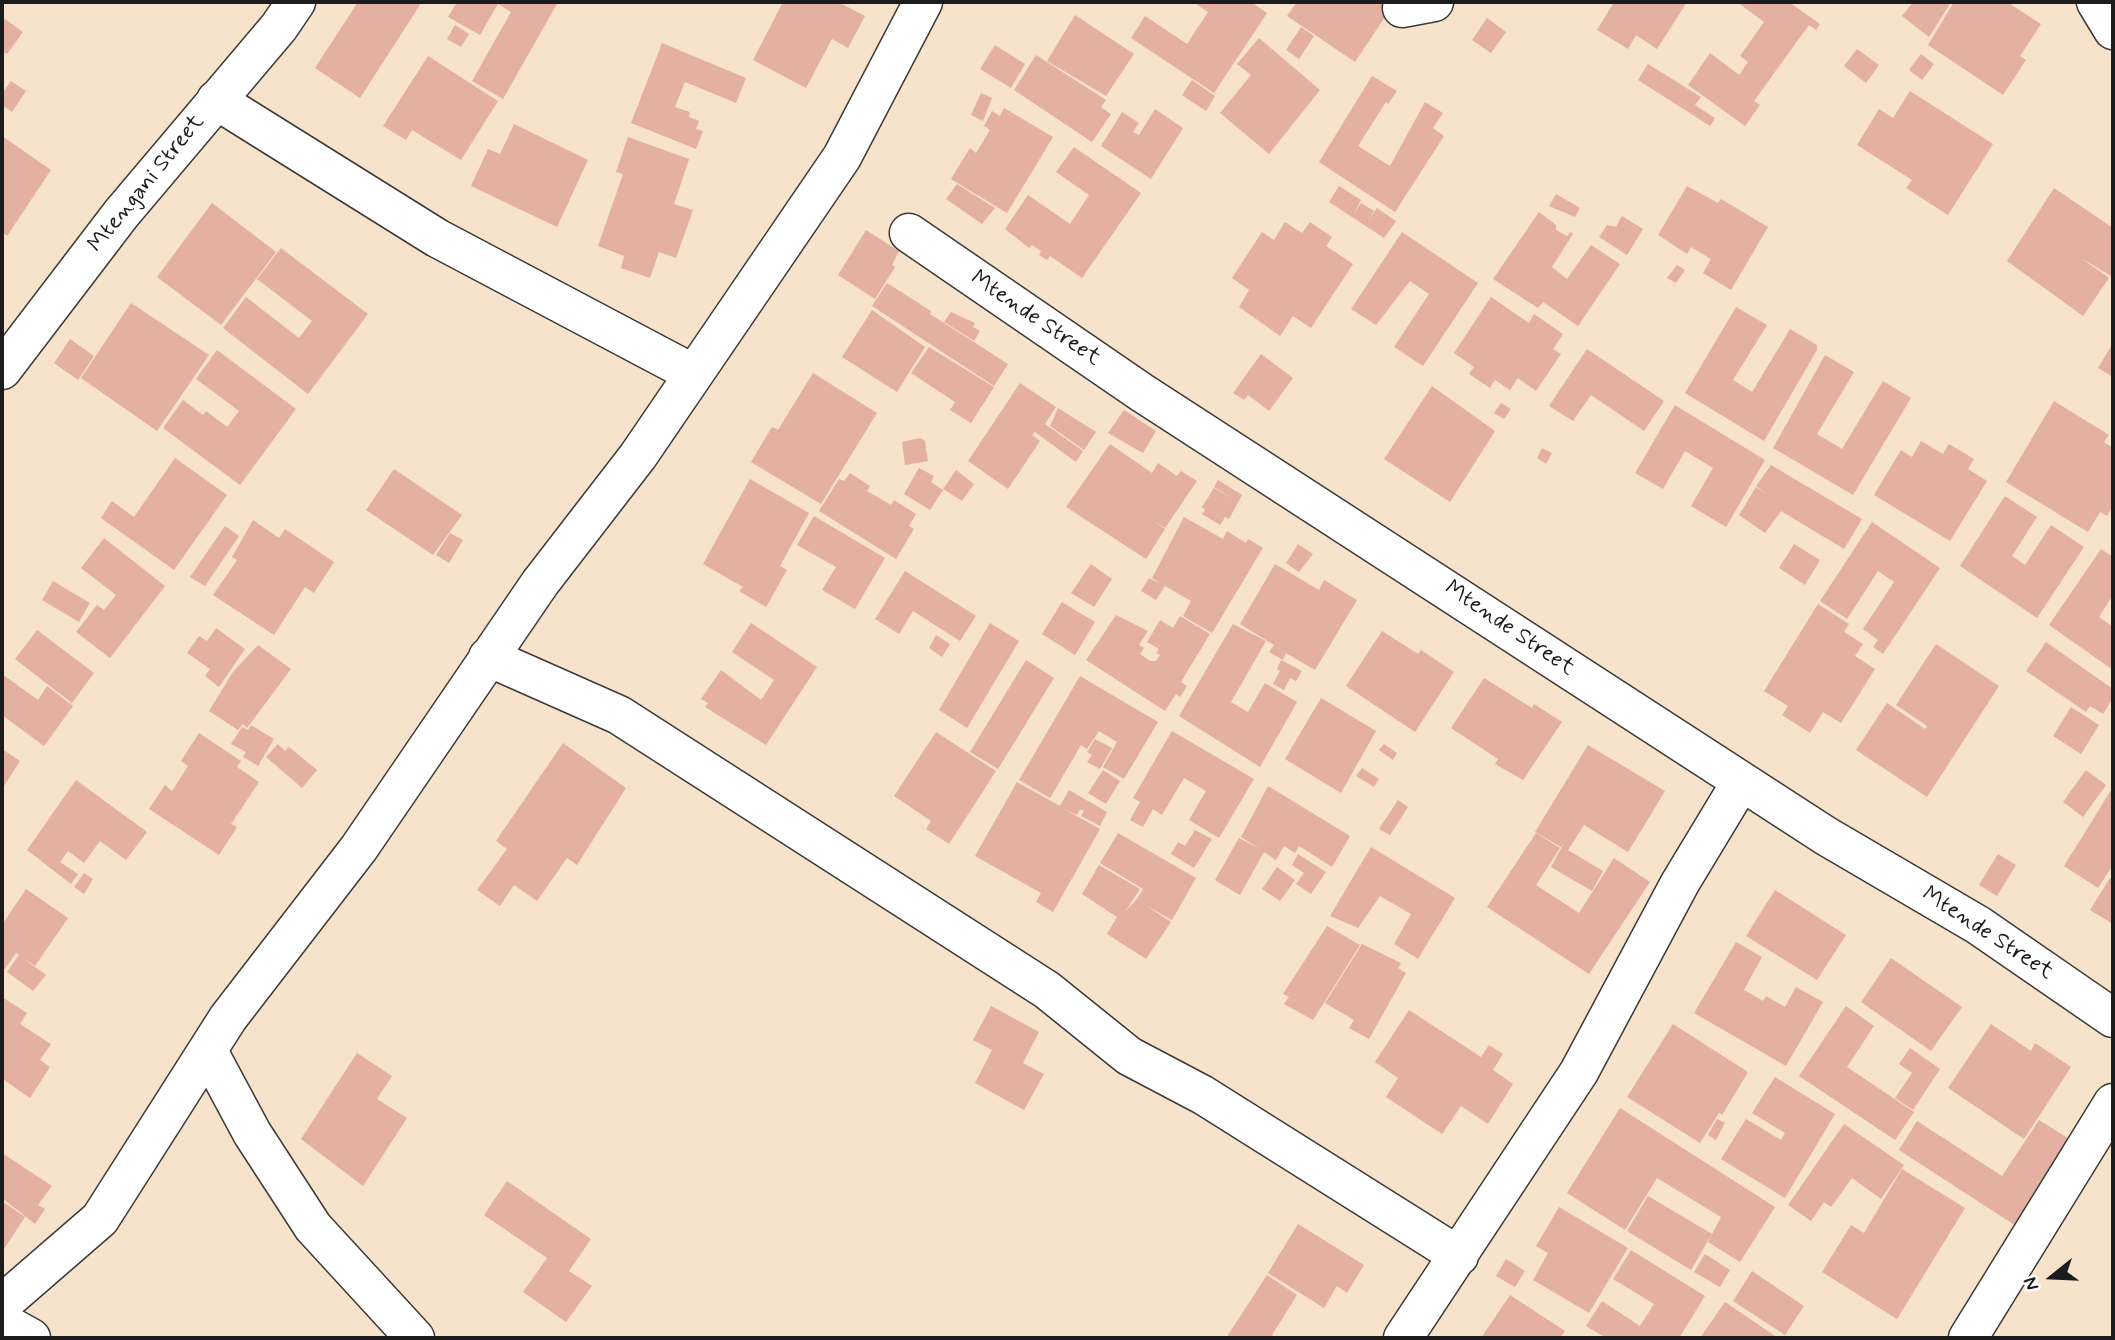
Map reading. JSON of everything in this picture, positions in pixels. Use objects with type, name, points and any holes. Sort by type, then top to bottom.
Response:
[{"type":"street","name":"Mtengani Street","points":[[2,370],[121,214],[279,27],[296,2]]},
{"type":"street","points":[[2,1304],[100,1219],[228,1018],[359,848],[540,583],[639,456],[842,157],[923,2]]},
{"type":"street","points":[[2096,2],[2113,30]]},
{"type":"street","points":[[216,100],[437,238],[694,374]]},
{"type":"street","name":"Mtende Street","points":[[909,233],[1141,391],[1741,782],[1826,836],[1978,925],[2113,1018]]},
{"type":"street","points":[[488,657],[619,715],[1047,990],[1129,1056],[1203,1095],[1460,1256]]},
{"type":"street","points":[[1403,1338],[1460,1256],[1579,1072],[1680,883],[1741,782]]},
{"type":"street","points":[[208,1051],[252,1133],[313,1227],[415,1338]]},
{"type":"street","points":[[1968,1338],[2113,1103]]},
{"type":"street","points":[[2,1322],[30,1338]]},
{"type":"building","points":[[358,2],[416,2],[420,5],[360,98],[315,68]]},
{"type":"building","points":[[457,2],[558,2],[503,99],[472,81],[511,12],[498,4],[480,35],[448,17]]},
{"type":"building","points":[[783,2],[838,2],[865,16],[848,48],[832,39],[806,88],[753,60]]},
{"type":"building","points":[[1193,2],[1251,2],[1267,13],[1214,93],[1131,38],[1145,16],[1187,44],[1208,12]]},
{"type":"building","points":[[1297,2],[1395,2],[1355,62],[1287,16]]},
{"type":"building","points":[[1614,2],[1687,2],[1657,49],[1636,35],[1628,49],[1597,30]]},
{"type":"building","points":[[1737,2],[1789,2],[1820,24],[1816,30],[1809,25],[1754,101],[1760,105],[1745,126],[1688,85],[1710,53],[1739,75],[1748,62],[1740,56],[1764,22]]},
{"type":"building","points":[[1913,2],[1951,2],[1929,37],[1902,16]]},
{"type":"building","points":[[1954,2],[2007,2],[2041,24],[2020,56],[2026,60],[2003,95],[1928,45]]},
{"type":"building","points":[[1075,15],[1134,54],[1106,96],[1047,61]]},
{"type":"building","points":[[2,17],[23,32],[7,54],[2,51]]},
{"type":"building","points":[[1487,18],[1506,32],[1491,53],[1472,40]]},
{"type":"building","points":[[455,25],[469,34],[461,47],[447,39]]},
{"type":"building","points":[[1301,27],[1314,36],[1299,59],[1286,50]]},
{"type":"building","points":[[1259,38],[1320,90],[1269,154],[1220,113],[1251,75],[1237,64]]},
{"type":"building","points":[[662,43],[746,78],[736,103],[685,82],[675,107],[690,112],[689,117],[699,121],[696,129],[703,131],[696,149],[631,123]]},
{"type":"building","points":[[995,45],[1025,64],[1011,88],[980,69]]},
{"type":"building","points":[[1857,49],[1879,65],[1866,83],[1844,66]]},
{"type":"building","points":[[1921,54],[1934,64],[1922,80],[1909,70]]},
{"type":"building","points":[[1036,55],[1106,100],[1101,107],[1111,114],[1092,142],[1014,90]]},
{"type":"building","points":[[428,56],[498,101],[461,160],[412,130],[406,140],[383,126]]},
{"type":"building","points":[[1648,64],[1701,97],[1695,105],[1715,118],[1710,126],[1638,80]]},
{"type":"building","points":[[1372,76],[1397,91],[1388,104],[1386,102],[1358,146],[1390,166],[1425,102],[1443,113],[1433,128],[1444,136],[1395,212],[1319,162]]},
{"type":"building","points":[[1192,80],[1215,96],[1206,111],[1182,95]]},
{"type":"building","points":[[11,81],[26,91],[12,112],[2,105],[2,94]]},
{"type":"building","points":[[1910,91],[1993,144],[1948,215],[1906,188],[1912,180],[1857,145],[1879,109],[1893,118]]},
{"type":"building","points":[[981,93],[992,98],[983,121],[971,115]]},
{"type":"building","points":[[1004,108],[1053,137],[1007,213],[951,179],[970,148],[976,153],[990,130],[984,126],[992,111],[1000,116]]},
{"type":"building","points":[[1155,109],[1183,128],[1151,179],[1101,146],[1122,112],[1139,123],[1133,132],[1139,135]]},
{"type":"building","points":[[514,124],[588,160],[557,227],[471,186],[488,149],[500,154]]},
{"type":"building","points":[[2,136],[51,170],[7,236],[2,232]]},
{"type":"building","points":[[628,137],[689,159],[674,204],[693,210],[676,258],[659,252],[650,278],[621,268],[624,256],[598,246],[623,174],[616,172]]},
{"type":"building","points":[[1074,147],[1141,193],[1082,278],[1050,256],[1047,260],[1039,255],[1041,251],[1032,245],[1029,248],[1005,229],[1028,195],[1070,224],[1089,195],[1056,172]]},
{"type":"building","points":[[957,184],[995,208],[982,224],[946,199]]},
{"type":"building","points":[[1339,186],[1361,200],[1354,214],[1361,203],[1374,211],[1368,221],[1377,208],[1396,221],[1384,238],[1329,202]]},
{"type":"building","points":[[1687,186],[1718,203],[1721,199],[1768,227],[1731,290],[1703,273],[1711,259],[1691,247],[1687,254],[1658,235]]},
{"type":"building","points":[[2054,188],[2113,228],[2111,276],[2081,258],[2109,278],[2083,316],[2007,261]]},
{"type":"building","points":[[1556,194],[1580,208],[1575,217],[1549,206]]},
{"type":"building","points":[[212,203],[276,252],[221,325],[157,277]]},
{"type":"building","points":[[1539,212],[1556,225],[1556,230],[1567,236],[1571,232],[1573,234],[1552,267],[1567,279],[1591,245],[1620,264],[1578,326],[1543,302],[1538,308],[1493,279]]},
{"type":"building","points":[[1622,216],[1643,229],[1627,255],[1599,237],[1607,225],[1616,227]]},
{"type":"building","points":[[1285,222],[1302,233],[1310,222],[1332,237],[1326,246],[1353,264],[1311,328],[1293,316],[1280,336],[1239,307],[1249,290],[1232,278],[1262,232],[1274,240]]},
{"type":"building","points":[[866,230],[899,251],[892,265],[895,267],[875,299],[838,275]]},
{"type":"building","points":[[1402,232],[1478,283],[1423,366],[1394,347],[1429,294],[1410,281],[1376,325],[1351,309]]},
{"type":"building","points":[[281,248],[368,314],[308,394],[223,328],[246,297],[299,338],[312,321],[257,279]]},
{"type":"building","points":[[1677,265],[1685,270],[1676,283],[1667,278]]},
{"type":"building","points":[[887,283],[1008,364],[994,386],[872,306]]},
{"type":"building","points":[[1491,297],[1529,323],[1534,314],[1563,334],[1553,349],[1561,354],[1536,391],[1518,378],[1510,390],[1495,380],[1490,388],[1469,374],[1474,367],[1454,353]]},
{"type":"building","points":[[131,303],[209,355],[157,431],[81,378]]},
{"type":"building","points":[[1736,307],[1767,325],[1733,380],[1752,392],[1790,329],[1817,345],[1817,350],[1764,441],[1685,393]]},
{"type":"building","points":[[872,310],[925,347],[897,392],[842,357]]},
{"type":"building","points":[[951,312],[975,323],[973,327],[980,331],[974,341],[944,322]]},
{"type":"building","points":[[70,339],[94,356],[78,380],[54,363]]},
{"type":"building","points":[[2113,343],[2113,377],[2098,368]]},
{"type":"building","points":[[929,347],[994,387],[971,423],[950,410],[955,402],[911,373]]},
{"type":"building","points":[[1587,349],[1664,401],[1644,431],[1591,395],[1573,421],[1549,406]]},
{"type":"building","points":[[217,350],[296,409],[240,485],[163,428],[183,400],[203,415],[206,411],[227,427],[239,411],[196,379]]},
{"type":"building","points":[[1261,354],[1293,378],[1269,411],[1248,395],[1244,400],[1233,393]]},
{"type":"building","points":[[1825,355],[1854,372],[1817,434],[1842,449],[1883,381],[1911,398],[1853,495],[1773,448]]},
{"type":"building","points":[[813,373],[877,413],[821,504],[751,462],[772,427],[778,430]]},
{"type":"building","points":[[1020,383],[1056,407],[1045,424],[1083,451],[1076,462],[1035,432],[1032,435],[1040,441],[1008,489],[968,461]]},
{"type":"building","points":[[1432,386],[1495,431],[1450,502],[1384,459]]},
{"type":"building","points":[[2054,401],[2109,435],[2104,442],[2113,448],[2113,505],[2107,516],[2100,512],[2088,532],[2006,482]]},
{"type":"building","points":[[1501,403],[1511,409],[1504,419],[1494,413]]},
{"type":"building","points":[[1675,405],[1765,460],[1726,527],[1691,506],[1713,468],[1685,451],[1663,489],[1635,473]]},
{"type":"building","points":[[1058,408],[1096,432],[1084,450],[1050,426]]},
{"type":"building","points":[[1124,410],[1156,431],[1143,453],[1108,433]]},
{"type":"building","points":[[920,438],[925,441],[928,461],[905,465],[902,442]]},
{"type":"building","points":[[1921,441],[1943,454],[1949,444],[1974,459],[1968,469],[1987,481],[1950,541],[1874,495],[1901,450],[1912,457]]},
{"type":"building","points":[[1110,444],[1152,473],[1158,463],[1177,476],[1181,471],[1197,481],[1165,528],[1153,521],[1165,529],[1146,559],[1066,507]]},
{"type":"building","points":[[1542,448],[1552,453],[1546,464],[1537,458]]},
{"type":"building","points":[[175,458],[227,495],[174,570],[101,518],[112,501],[134,517]]},
{"type":"building","points":[[1771,465],[1862,519],[1844,549],[1781,511],[1765,533],[1739,515],[1756,487],[1768,495],[1756,486]]},
{"type":"building","points":[[919,468],[934,476],[931,482],[943,490],[930,510],[904,494]]},
{"type":"building","points":[[394,469],[462,515],[433,555],[366,510]]},
{"type":"building","points":[[956,470],[974,484],[962,501],[943,489]]},
{"type":"building","points":[[850,473],[870,486],[867,491],[891,505],[894,500],[916,514],[909,526],[914,529],[896,559],[819,511],[839,479],[844,481]]},
{"type":"building","points":[[750,479],[809,513],[780,566],[787,570],[766,607],[739,591],[743,587],[703,564]]},
{"type":"building","points":[[1218,480],[1242,495],[1229,519],[1225,517],[1220,525],[1202,514],[1205,510],[1202,507],[1214,488],[1233,499],[1214,487]]},
{"type":"building","points":[[2005,496],[2037,517],[2012,556],[2025,565],[2051,525],[2084,547],[2037,618],[1960,566]]},
{"type":"building","points":[[814,516],[885,558],[855,609],[822,590],[836,567],[797,545]]},
{"type":"building","points":[[1184,517],[1223,539],[1227,531],[1246,543],[1248,539],[1263,548],[1212,633],[1183,616],[1191,601],[1165,586],[1156,600],[1141,591],[1149,578],[1161,584],[1152,578]]},
{"type":"building","points":[[253,520],[279,538],[285,529],[334,562],[314,593],[305,587],[274,635],[213,595],[237,560],[232,557]]},
{"type":"building","points":[[1872,522],[1940,568],[1883,654],[1873,647],[1878,640],[1863,629],[1894,582],[1878,571],[1847,619],[1820,601]]},
{"type":"building","points":[[225,526],[239,536],[205,586],[190,577]]},
{"type":"building","points":[[450,533],[463,540],[449,563],[436,555]]},
{"type":"building","points":[[104,538],[165,586],[110,658],[76,632],[97,605],[104,610],[116,595],[81,568]]},
{"type":"building","points":[[1298,544],[1313,554],[1299,572],[1286,563]]},
{"type":"building","points":[[1794,544],[1820,560],[1805,585],[1779,568]]},
{"type":"building","points":[[2101,549],[2113,557],[2113,595],[2099,617],[2113,627],[2113,670],[2049,625]]},
{"type":"building","points":[[1091,564],[1112,579],[1094,607],[1071,593]]},
{"type":"building","points":[[1275,564],[1319,590],[1324,580],[1357,600],[1315,670],[1286,653],[1283,660],[1269,652],[1274,645],[1240,624]]},
{"type":"building","points":[[905,571],[976,616],[960,641],[913,611],[899,634],[875,619]]},
{"type":"building","points":[[53,581],[90,603],[79,622],[42,600]]},
{"type":"building","points":[[1062,602],[1095,622],[1075,655],[1042,634]]},
{"type":"building","points":[[1818,604],[1849,624],[1844,632],[1863,644],[1855,656],[1875,669],[1841,723],[1823,712],[1810,733],[1782,715],[1788,706],[1764,691]]},
{"type":"building","points":[[1116,615],[1148,631],[1139,645],[1144,648],[1140,654],[1150,661],[1156,661],[1160,655],[1156,653],[1159,649],[1147,642],[1160,620],[1173,628],[1180,616],[1210,634],[1181,682],[1187,686],[1180,697],[1176,694],[1165,711],[1086,660]]},
{"type":"building","points":[[751,623],[817,667],[766,745],[705,707],[708,703],[701,699],[721,670],[761,700],[774,680],[732,652]]},
{"type":"building","points":[[990,623],[1019,641],[967,728],[939,710]]},
{"type":"building","points":[[1233,624],[1266,641],[1231,702],[1248,712],[1265,683],[1297,702],[1260,767],[1179,716]]},
{"type":"building","points":[[216,628],[245,649],[219,687],[205,676],[210,669],[187,653],[199,636],[207,641]]},
{"type":"building","points":[[37,630],[94,673],[72,703],[15,659]]},
{"type":"building","points":[[1382,631],[1418,654],[1421,650],[1454,672],[1415,732],[1346,686]]},
{"type":"building","points":[[936,635],[950,644],[942,657],[929,648]]},
{"type":"building","points":[[2046,642],[2113,689],[2113,698],[2103,714],[2090,706],[2086,712],[2026,671]]},
{"type":"building","points":[[1936,644],[1999,686],[1927,797],[1856,750],[1887,703],[1925,729],[1927,726],[1896,705]]},
{"type":"building","points":[[258,645],[291,669],[247,728],[243,724],[238,730],[209,711],[233,672]]},
{"type":"building","points":[[1026,660],[1054,678],[998,769],[970,752]]},
{"type":"building","points":[[1281,660],[1302,671],[1296,681],[1290,678],[1284,690],[1273,684],[1280,671],[1277,669]]},
{"type":"building","points":[[2,674],[38,700],[47,686],[73,706],[44,746],[2,715]]},
{"type":"building","points":[[1080,676],[1158,722],[1124,779],[1103,767],[1117,742],[1099,731],[1087,749],[1081,745],[1050,798],[1019,780]]},
{"type":"building","points":[[1484,678],[1532,708],[1534,704],[1562,722],[1523,780],[1495,764],[1498,759],[1451,728]]},
{"type":"building","points":[[1321,698],[1376,731],[1341,793],[1285,759]]},
{"type":"building","points":[[2071,707],[2099,725],[2081,754],[2053,736]]},
{"type":"building","points":[[251,725],[274,739],[258,766],[243,757],[246,752],[231,744],[242,727],[248,730]]},
{"type":"building","points":[[1172,731],[1254,779],[1219,838],[1189,820],[1206,791],[1184,778],[1162,815],[1153,809],[1143,827],[1130,820],[1140,802],[1133,798]]},
{"type":"building","points":[[936,732],[996,771],[949,844],[926,829],[931,821],[894,796]]},
{"type":"building","points":[[199,733],[241,761],[237,767],[259,782],[231,824],[237,827],[219,855],[149,809],[165,785],[172,791],[188,766],[181,761]]},
{"type":"building","points":[[1095,739],[1112,748],[1100,769],[1087,762],[1092,755],[1087,752]]},
{"type":"building","points":[[563,743],[626,788],[577,865],[567,858],[537,901],[514,885],[500,906],[477,890],[507,849],[496,841]]},
{"type":"building","points":[[278,744],[285,751],[289,747],[317,770],[302,788],[266,757]]},
{"type":"building","points":[[1384,744],[1397,753],[1393,760],[1379,750]]},
{"type":"building","points":[[1588,745],[1665,791],[1628,852],[1584,825],[1568,850],[1603,871],[1592,891],[1551,867],[1564,843],[1561,847],[1535,832]]},
{"type":"building","points":[[2,749],[20,761],[2,789]]},
{"type":"building","points":[[1362,768],[1379,779],[1374,787],[1356,776]]},
{"type":"building","points":[[1103,770],[1120,781],[1106,804],[1088,793]]},
{"type":"building","points":[[2086,770],[2106,785],[2083,817],[2063,802]]},
{"type":"building","points":[[76,780],[147,832],[126,860],[100,841],[84,863],[68,851],[60,862],[78,874],[71,884],[27,850]]},
{"type":"building","points":[[1017,782],[1060,806],[1069,790],[1107,812],[1100,826],[1081,816],[1084,811],[1080,809],[1077,815],[1064,809],[1100,829],[1053,912],[1036,902],[1041,893],[975,856]]},
{"type":"building","points":[[1268,786],[1350,836],[1332,867],[1299,846],[1295,853],[1284,846],[1276,860],[1264,852],[1240,895],[1215,880],[1239,838],[1260,849],[1241,837]]},
{"type":"building","points":[[2113,787],[2113,865],[2098,888],[2064,866]]},
{"type":"building","points":[[1398,800],[1408,807],[1390,835],[1379,829]]},
{"type":"building","points":[[1195,830],[1212,839],[1194,868],[1171,854],[1178,842],[1185,846]]},
{"type":"building","points":[[1118,833],[1196,878],[1172,920],[1145,905],[1171,922],[1146,959],[1107,934],[1117,917],[1082,894],[1099,865],[1140,889],[1125,912],[1143,889],[1100,863]]},
{"type":"building","points":[[1536,833],[1560,848],[1536,885],[1579,913],[1614,858],[1650,882],[1589,974],[1487,907]]},
{"type":"building","points":[[1371,847],[1455,898],[1418,959],[1394,944],[1411,914],[1380,896],[1358,928],[1330,916]]},
{"type":"building","points":[[1298,854],[1326,872],[1311,894],[1296,884],[1304,873],[1292,865]]},
{"type":"building","points":[[1998,854],[2016,865],[1997,896],[1979,885]]},
{"type":"building","points":[[1277,867],[1295,880],[1280,901],[1262,889]]},
{"type":"building","points":[[84,873],[93,879],[84,894],[74,887]]},
{"type":"building","points":[[2110,878],[2113,879],[2113,924],[2090,910]]},
{"type":"building","points":[[26,889],[68,918],[35,966],[21,957],[46,975],[33,991],[7,972],[19,955],[16,953],[2,973],[2,925]]},
{"type":"building","points":[[1775,890],[1846,935],[1817,980],[1746,936]]},
{"type":"building","points":[[1327,926],[1360,945],[1313,1020],[1284,1004],[1289,997],[1283,994]]},
{"type":"building","points":[[1736,942],[1762,957],[1744,990],[1763,1001],[1766,996],[1785,1007],[1796,987],[1823,1002],[1786,1066],[1694,1013]]},
{"type":"building","points":[[1362,944],[1401,963],[1398,968],[1406,973],[1369,1039],[1349,1028],[1354,1020],[1325,1003]]},
{"type":"building","points":[[1891,958],[1962,1007],[1931,1051],[1861,1002]]},
{"type":"building","points":[[2,997],[27,1013],[20,1024],[51,1044],[40,1060],[50,1067],[30,1098],[4,1080],[2,1083]]},
{"type":"building","points":[[991,1006],[1039,1032],[1023,1063],[1044,1074],[1024,1110],[975,1083],[992,1050],[973,1040]]},
{"type":"building","points":[[1846,1006],[1874,1026],[1847,1067],[1914,1112],[1895,1140],[1799,1076]]},
{"type":"building","points":[[1409,1010],[1481,1057],[1489,1045],[1503,1054],[1493,1070],[1513,1084],[1488,1124],[1461,1106],[1442,1134],[1386,1097],[1398,1078],[1375,1062]]},
{"type":"building","points":[[1673,1024],[1748,1072],[1722,1115],[1719,1113],[1700,1143],[1627,1097]]},
{"type":"building","points":[[1991,1024],[2031,1051],[2035,1043],[2071,1067],[2024,1139],[1948,1088]]},
{"type":"building","points":[[1910,1048],[1940,1069],[1913,1110],[1895,1098],[1912,1073],[1899,1064]]},
{"type":"building","points":[[357,1053],[392,1076],[377,1099],[407,1118],[363,1186],[301,1139]]},
{"type":"building","points":[[1775,1077],[1835,1114],[1785,1198],[1721,1159],[1746,1119],[1781,1140],[1785,1133],[1752,1113]]},
{"type":"building","points":[[1620,1108],[1775,1207],[1740,1262],[1708,1242],[1721,1217],[1657,1178],[1625,1230],[1567,1193]]},
{"type":"building","points":[[1717,1119],[1725,1123],[1716,1140],[1708,1135]]},
{"type":"building","points":[[2039,1120],[2071,1140],[2016,1226],[1899,1150],[1917,1121],[2002,1176]]},
{"type":"building","points":[[1844,1124],[1904,1165],[1881,1199],[1852,1178],[1831,1207],[1824,1202],[1811,1221],[1788,1205]]},
{"type":"building","points":[[2,1153],[52,1186],[38,1205],[45,1209],[35,1224],[2,1198]]},
{"type":"building","points":[[1902,1169],[1965,1208],[1897,1319],[1822,1272],[1851,1225],[1864,1233]]},
{"type":"building","points":[[507,1181],[591,1239],[569,1271],[592,1286],[566,1322],[523,1292],[547,1258],[484,1215]]},
{"type":"building","points":[[1648,1196],[1712,1234],[1691,1270],[1627,1231]]},
{"type":"building","points":[[2,1201],[25,1217],[2,1252]]},
{"type":"building","points":[[1559,1207],[1628,1248],[1589,1313],[1533,1280],[1548,1253],[1536,1246]]},
{"type":"building","points":[[1298,1224],[1364,1265],[1347,1293],[1337,1286],[1324,1308],[1268,1273]]},
{"type":"building","points":[[1631,1250],[1705,1296],[1679,1338],[1606,1338],[1586,1326],[1602,1301],[1640,1326],[1654,1304],[1613,1279]]},
{"type":"building","points":[[1705,1254],[1730,1270],[1720,1287],[1694,1272]]},
{"type":"building","points":[[1506,1259],[1525,1271],[1515,1287],[1496,1276]]},
{"type":"building","points":[[1752,1271],[1804,1306],[1785,1335],[1733,1301]]},
{"type":"building","points":[[1267,1275],[1297,1295],[1272,1335],[1276,1338],[1226,1338]]},
{"type":"building","points":[[1510,1295],[1565,1331],[1560,1338],[1481,1338]]},
{"type":"building","points":[[1725,1302],[1778,1338],[1700,1338]]}]
